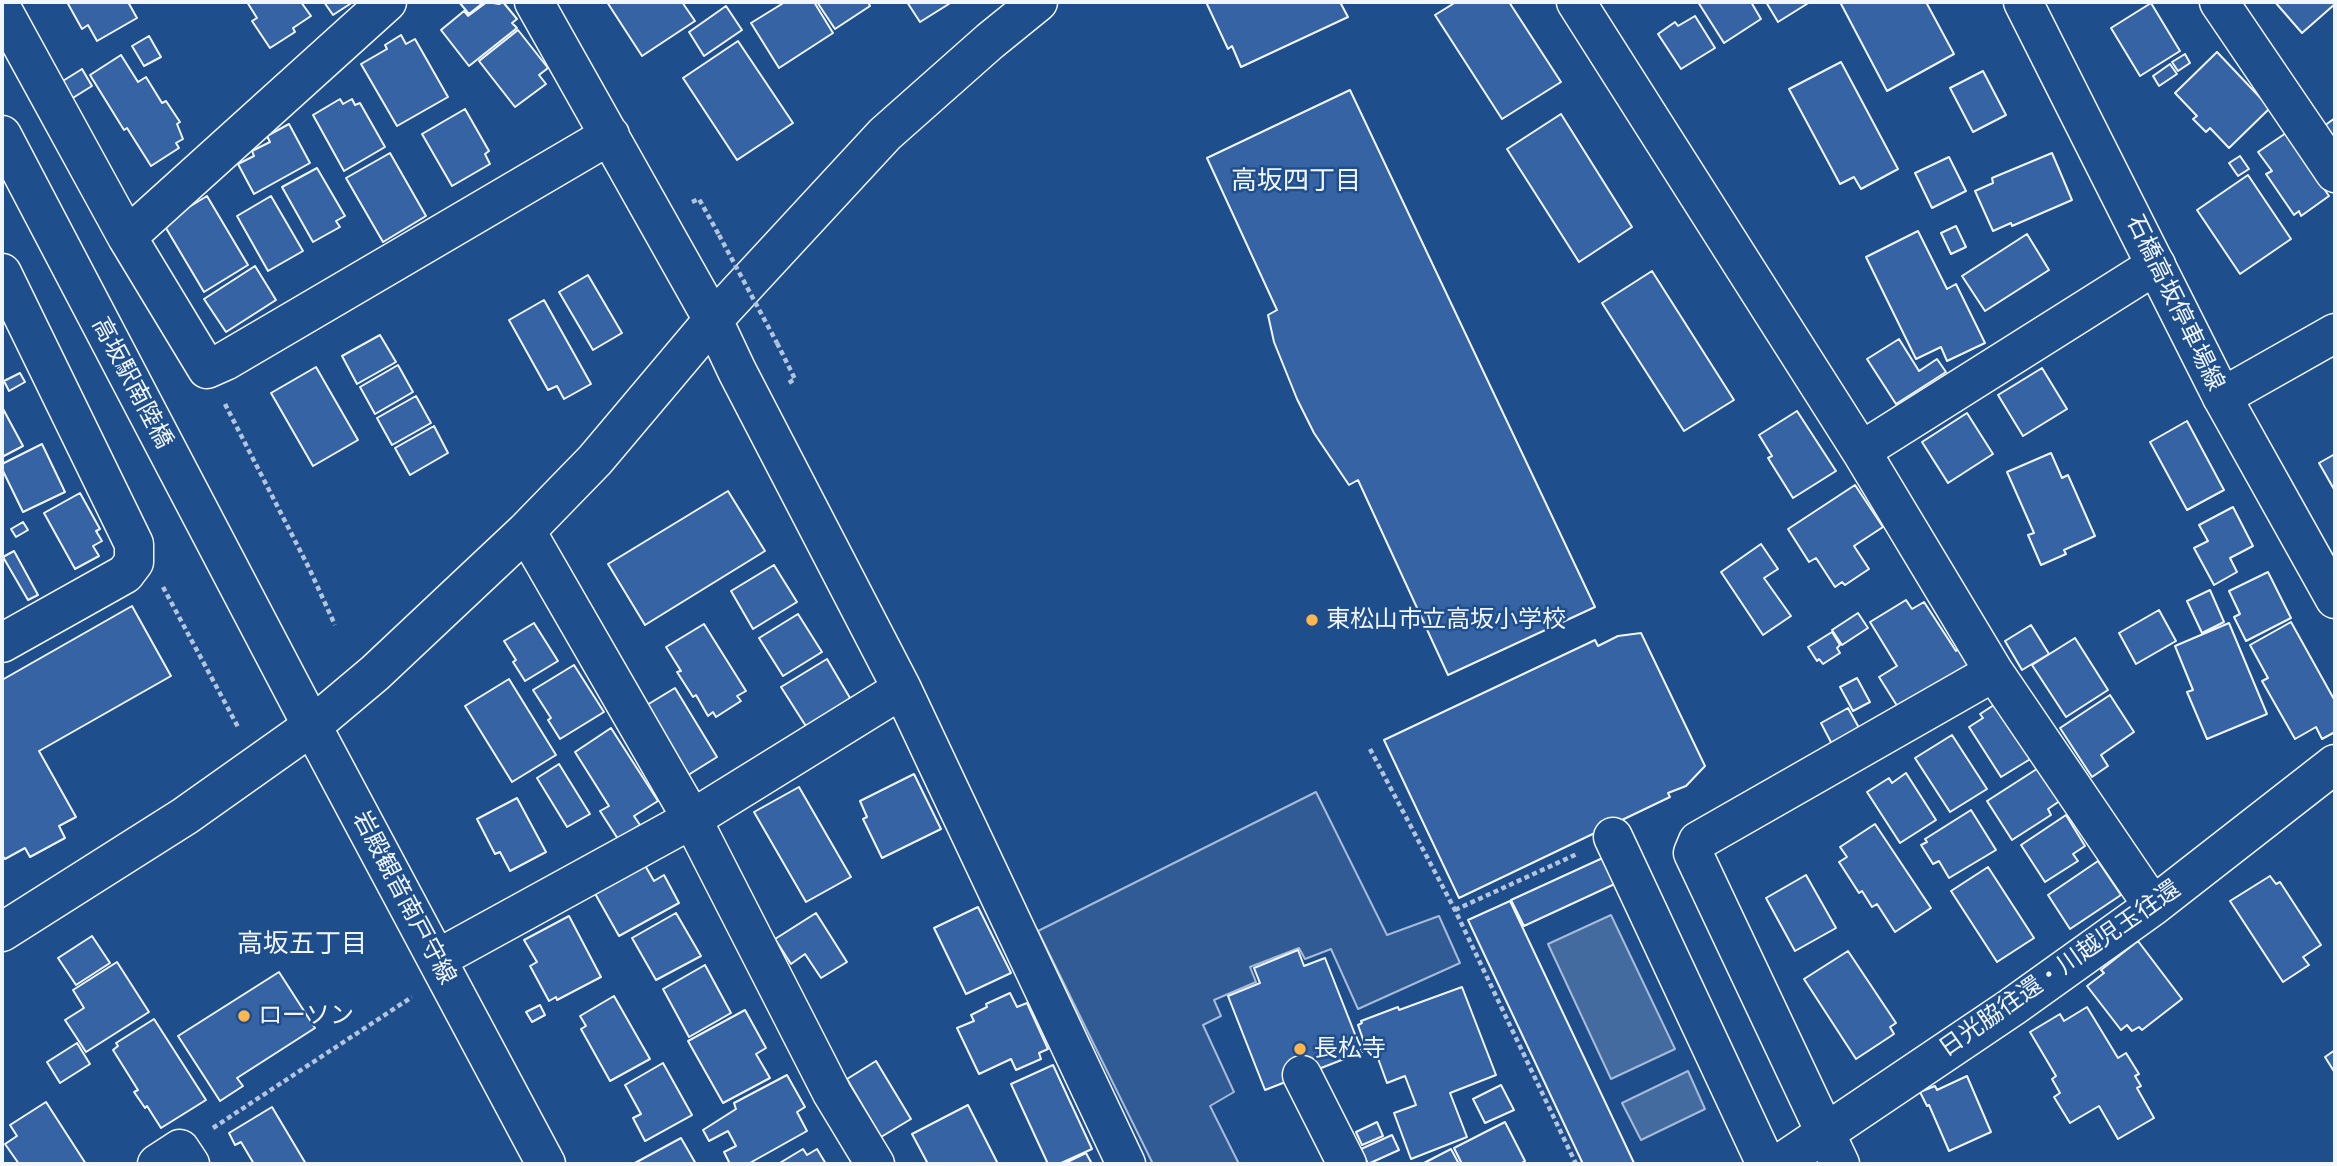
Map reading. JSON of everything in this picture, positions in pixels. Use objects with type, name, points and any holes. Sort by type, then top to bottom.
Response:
[{"type":"street","points":[[127,237],[387,2]]},
{"type":"street","points":[[534,2],[713,320],[902,689],[1126,1164]]},
{"type":"street","points":[[2,932],[186,816],[312,726],[375,673],[526,531],[595,460],[713,320],[885,134],[1038,2]]},
{"type":"street","points":[[1576,2],[1861,451],[1994,672],[2153,906]]},
{"type":"street","name":"石橋高坂停車場線","points":[[2024,2],[2222,397],[2335,599]]},
{"type":"street","points":[[2219,2],[2335,173]]},
{"type":"street","points":[[2,9],[127,237],[207,369],[225,362],[610,135]]},
{"type":"street","name":"高坂駅南陸橋","points":[[2,135],[263,631]]},
{"type":"street","points":[[1861,451],[2156,265]]},
{"type":"street","points":[[2,273],[134,544],[134,562],[125,574],[2,643]]},
{"type":"street","points":[[2222,397],[2335,333]]},
{"type":"street","points":[[526,531],[692,819],[832,1093],[875,1164]]},
{"type":"street","name":"岩殿観音南戸守線","points":[[263,631],[545,1164]]},
{"type":"street","points":[[1832,1149],[1693,853],[1698,841],[1994,672]]},
{"type":"street","points":[[437,959],[692,819],[902,689]]},
{"type":"street","name":"日光脇往還・川越児玉往還","points":[[1779,1164],[1832,1149],[2012,1007],[2153,906],[2335,764]]},
{"type":"street","points":[[1613,837],[1766,1164]]},
{"type":"street","points":[[1302,1075],[1347,1164]]},
{"type":"path","points":[[719,235],[777,343]]},
{"type":"path","points":[[207,369],[309,568],[335,625]]},
{"type":"path","points":[[134,562],[159,581],[237,727]]},
{"type":"path","points":[[1370,748],[1455,910],[1576,1164]]},
{"type":"path","points":[[1455,910],[1613,837]]},
{"type":"path","points":[[176,1159],[412,997]]},
{"type":"shaded area","points":[[1316,792],[1387,935],[1439,916],[1460,963],[1358,1009],[1331,949],[1305,959],[1299,948],[1250,967],[1256,982],[1214,1000],[1221,1016],[1203,1025],[1234,1092],[1210,1106],[1239,1164],[1153,1164],[1038,931]]},
{"type":"shaded area","points":[[1611,915],[1675,1049],[1611,1079],[1548,944]]},
{"type":"shaded area","points":[[1688,1071],[1705,1109],[1641,1140],[1622,1103]]},
{"type":"building","points":[[67,2],[128,2],[137,18],[97,41],[88,25],[82,29]]},
{"type":"building","points":[[247,2],[301,2],[311,16],[293,28],[295,32],[270,48],[252,21],[257,18]]},
{"type":"building","points":[[324,2],[353,2],[333,15]]},
{"type":"building","points":[[459,2],[484,2],[469,14]]},
{"type":"building","points":[[487,2],[503,2],[517,19],[512,23],[517,28],[469,66],[441,30],[464,11],[468,16]]},
{"type":"building","points":[[607,2],[682,2],[695,21],[642,56]]},
{"type":"building","points":[[785,2],[814,2],[833,33],[779,68],[751,23]]},
{"type":"building","points":[[817,2],[868,2],[870,6],[835,29]]},
{"type":"building","points":[[907,2],[952,2],[920,22]]},
{"type":"building","points":[[1206,2],[1340,2],[1348,17],[1241,67],[1232,46],[1228,49]]},
{"type":"building","points":[[1456,2],[1509,2],[1561,82],[1502,119],[1435,15]]},
{"type":"building","points":[[1698,2],[1751,2],[1761,19],[1724,43]]},
{"type":"building","points":[[1766,2],[1810,2],[1778,22]]},
{"type":"building","points":[[1840,2],[1926,2],[1954,54],[1887,91]]},
{"type":"building","points":[[2275,2],[2335,2],[2335,4],[2302,33]]},
{"type":"building","points":[[2151,3],[2180,51],[2140,76],[2111,28]]},
{"type":"building","points":[[726,6],[742,30],[704,56],[689,32]]},
{"type":"building","points":[[1695,16],[1715,48],[1681,69],[1658,34],[1675,22],[1678,26]]},
{"type":"building","points":[[518,30],[548,68],[539,75],[546,84],[515,107],[479,61]]},
{"type":"building","points":[[401,35],[406,44],[415,39],[448,97],[397,126],[361,64],[387,49],[385,45]]},
{"type":"building","points":[[149,36],[161,57],[144,66],[132,46]]},
{"type":"building","points":[[738,41],[793,123],[737,160],[683,78]]},
{"type":"building","points":[[2217,52],[2270,108],[2229,148],[2210,128],[2206,132],[2193,119],[2197,116],[2175,93]]},
{"type":"building","points":[[2185,54],[2190,63],[2178,71],[2172,62]]},
{"type":"building","points":[[121,55],[138,82],[146,77],[162,103],[166,101],[180,122],[177,124],[183,139],[176,143],[179,148],[151,166],[127,128],[124,130],[90,75]]},
{"type":"building","points":[[1841,62],[1898,169],[1861,189],[1854,177],[1840,184],[1789,89]]},
{"type":"building","points":[[2170,64],[2177,74],[2159,86],[2153,76]]},
{"type":"building","points":[[82,69],[92,86],[68,101],[58,84]]},
{"type":"building","points":[[1983,71],[2006,115],[1973,132],[1950,88]]},
{"type":"building","points":[[1350,90],[1595,607],[1448,675],[1358,480],[1349,485],[1314,433],[1297,399],[1274,342],[1268,315],[1277,310],[1207,158]]},
{"type":"building","points":[[340,99],[343,104],[352,99],[355,105],[360,103],[385,147],[344,171],[313,115]]},
{"type":"building","points":[[465,109],[489,151],[485,154],[490,164],[452,186],[422,134]]},
{"type":"building","points":[[1561,114],[1632,227],[1579,262],[1507,149]]},
{"type":"building","points":[[2335,118],[2335,143],[2324,126]]},
{"type":"building","points":[[289,124],[310,163],[254,194],[238,164],[254,156],[252,151],[270,142],[267,136]]},
{"type":"building","points":[[2286,133],[2329,196],[2301,216],[2299,211],[2294,215],[2266,174],[2272,171],[2258,152]]},
{"type":"building","points":[[390,153],[426,216],[383,242],[346,178]]},
{"type":"building","points":[[2052,153],[2072,200],[2012,226],[2011,223],[1993,231],[1975,191],[1993,183],[1992,178]]},
{"type":"building","points":[[2240,156],[2249,169],[2238,176],[2229,163]]},
{"type":"building","points":[[1949,157],[1966,191],[1932,208],[1915,173]]},
{"type":"building","points":[[317,168],[345,216],[336,221],[340,227],[313,242],[282,187]]},
{"type":"building","points":[[2248,175],[2291,239],[2240,274],[2197,210]]},
{"type":"building","points":[[207,196],[248,265],[204,292],[163,223]]},
{"type":"building","points":[[271,196],[303,251],[268,271],[237,216]]},
{"type":"building","points":[[1956,226],[1966,247],[1951,254],[1941,233]]},
{"type":"building","points":[[1918,231],[1947,289],[1956,284],[1985,343],[1947,361],[1941,347],[1916,359],[1866,257]]},
{"type":"building","points":[[2027,234],[2049,270],[1985,311],[1962,276]]},
{"type":"building","points":[[255,266],[276,300],[226,332],[204,299]]},
{"type":"building","points":[[1652,271],[1734,400],[1684,431],[1602,303]]},
{"type":"building","points":[[588,275],[622,333],[593,350],[559,292]]},
{"type":"building","points":[[544,300],[591,384],[564,399],[557,386],[548,390],[509,320]]},
{"type":"building","points":[[380,335],[396,362],[357,384],[342,356]]},
{"type":"building","points":[[1899,339],[1919,371],[1937,359],[1946,372],[1896,404],[1867,359]]},
{"type":"building","points":[[398,365],[413,392],[375,414],[360,387]]},
{"type":"building","points":[[316,367],[358,440],[313,466],[271,393]]},
{"type":"building","points":[[2042,368],[2067,409],[2023,436],[1998,395]]},
{"type":"building","points":[[20,373],[25,382],[9,391],[4,381]]},
{"type":"building","points":[[416,396],[431,423],[392,445],[377,418]]},
{"type":"building","points":[[2,407],[23,446],[2,457]]},
{"type":"building","points":[[1797,411],[1836,471],[1793,498],[1768,458],[1772,456],[1759,435]]},
{"type":"building","points":[[1967,413],[1993,454],[1948,483],[1922,442]]},
{"type":"building","points":[[2187,421],[2224,490],[2187,510],[2150,442]]},
{"type":"building","points":[[434,426],[448,453],[410,475],[395,448]]},
{"type":"building","points":[[42,444],[65,492],[23,512],[2,464]]},
{"type":"building","points":[[2051,453],[2062,478],[2068,475],[2095,536],[2064,550],[2066,554],[2041,565],[2028,535],[2034,533],[2007,472]]},
{"type":"building","points":[[2335,454],[2335,491],[2319,463]]},
{"type":"building","points":[[1855,485],[1883,527],[1854,546],[1869,569],[1845,585],[1842,582],[1835,587],[1816,558],[1809,562],[1788,529]]},
{"type":"building","points":[[728,491],[765,551],[645,625],[608,564]]},
{"type":"building","points":[[80,493],[100,529],[96,531],[102,541],[93,546],[99,556],[75,569],[44,513]]},
{"type":"building","points":[[2233,507],[2253,546],[2230,558],[2237,572],[2214,585],[2194,548],[2208,541],[2199,525]]},
{"type":"building","points":[[23,522],[28,530],[16,537],[11,529]]},
{"type":"building","points":[[1761,544],[1778,569],[1764,578],[1791,616],[1763,635],[1721,572]]},
{"type":"building","points":[[14,551],[38,595],[28,600],[3,557]]},
{"type":"building","points":[[774,565],[797,602],[753,629],[731,591]]},
{"type":"building","points":[[2268,572],[2291,618],[2246,641],[2234,617],[2240,614],[2229,591]]},
{"type":"building","points":[[2210,590],[2224,622],[2202,633],[2187,601]]},
{"type":"building","points":[[1906,600],[1912,609],[1924,602],[1956,651],[1960,648],[1975,673],[1901,712],[1879,677],[1897,666],[1870,622]]},
{"type":"building","points":[[132,606],[171,676],[39,751],[76,817],[59,826],[65,838],[30,857],[25,848],[5,859],[2,855],[2,680]]},
{"type":"building","points":[[2159,610],[2176,641],[2136,664],[2119,633]]},
{"type":"building","points":[[1858,613],[1868,628],[1842,645],[1832,630]]},
{"type":"building","points":[[798,614],[822,652],[783,676],[759,638]]},
{"type":"building","points":[[2291,622],[2335,701],[2335,732],[2322,739],[2316,727],[2295,739],[2262,681],[2268,678],[2250,645]]},
{"type":"building","points":[[534,623],[558,661],[525,681],[504,641]]},
{"type":"building","points":[[2229,623],[2267,714],[2207,739],[2187,692],[2193,690],[2175,646]]},
{"type":"building","points":[[704,624],[746,691],[737,696],[741,701],[716,717],[713,712],[708,716],[696,695],[693,697],[677,672],[681,671],[666,647]]},
{"type":"building","points":[[2031,625],[2049,654],[2022,670],[2005,641]]},
{"type":"building","points":[[1832,632],[1840,645],[1837,648],[1840,653],[1823,664],[1819,659],[1817,661],[1808,647]]},
{"type":"building","points":[[1641,633],[1705,766],[1686,786],[1668,793],[1670,797],[1459,898],[1384,740],[1595,640],[1598,646],[1618,636]]},
{"type":"building","points":[[2075,638],[2108,690],[2066,717],[2032,665]]},
{"type":"building","points":[[827,659],[853,703],[809,731],[781,687]]},
{"type":"building","points":[[574,665],[604,712],[560,739],[548,720],[551,718],[533,690]]},
{"type":"building","points":[[1857,678],[1870,702],[1853,711],[1840,687]]},
{"type":"building","points":[[509,679],[556,755],[512,782],[465,706]]},
{"type":"building","points":[[675,688],[717,757],[685,777],[642,708]]},
{"type":"building","points":[[2110,695],[2134,732],[2101,755],[2108,766],[2092,777],[2060,728]]},
{"type":"building","points":[[1997,703],[2032,758],[2001,777],[1969,727],[1983,718],[1980,714]]},
{"type":"building","points":[[1848,708],[1863,735],[1835,750],[1821,723]]},
{"type":"building","points":[[611,728],[658,801],[634,816],[640,825],[618,839],[600,811],[609,806],[575,752]]},
{"type":"building","points":[[1952,735],[1987,789],[1950,812],[1915,758]]},
{"type":"building","points":[[559,764],[590,814],[567,827],[537,778]]},
{"type":"building","points":[[2043,765],[2064,798],[2048,809],[2051,815],[2012,840],[1987,801]]},
{"type":"building","points":[[1906,773],[1936,820],[1900,843],[1867,792],[1889,778],[1892,783]]},
{"type":"building","points":[[914,774],[941,829],[882,858],[863,819],[867,817],[860,801]]},
{"type":"building","points":[[799,787],[851,877],[806,902],[754,812]]},
{"type":"building","points":[[517,798],[546,852],[510,871],[500,852],[495,854],[477,819]]},
{"type":"building","points":[[1971,810],[1996,850],[1949,878],[1939,861],[1933,864],[1921,845],[1927,842],[1925,839]]},
{"type":"building","points":[[2066,815],[2085,846],[2073,854],[2078,861],[2045,882],[2021,845]]},
{"type":"building","points":[[1875,824],[1931,908],[1895,932],[1877,904],[1872,907],[1862,891],[1859,893],[1839,862],[1847,857],[1840,847]]},
{"type":"building","points":[[1607,856],[1619,882],[1524,926],[1511,900]]},
{"type":"building","points":[[2098,861],[2121,895],[2070,929],[2048,895]]},
{"type":"building","points":[[643,862],[654,881],[664,875],[679,903],[619,936],[593,890]]},
{"type":"building","points":[[1988,867],[2034,938],[1997,962],[1951,891]]},
{"type":"building","points":[[1806,875],[1836,928],[1795,951],[1766,898]]},
{"type":"building","points":[[2270,876],[2276,884],[2280,882],[2321,945],[2303,957],[2309,965],[2283,982],[2230,901]]},
{"type":"building","points":[[1510,901],[1634,1163],[1583,1164],[1468,920]]},
{"type":"building","points":[[978,907],[1011,973],[966,994],[934,928]]},
{"type":"building","points":[[676,913],[701,956],[656,980],[632,938]]},
{"type":"building","points":[[816,913],[847,962],[821,978],[805,954],[791,964],[775,939]]},
{"type":"building","points":[[569,916],[601,977],[557,1000],[556,997],[549,1001],[530,966],[537,962],[524,940]]},
{"type":"building","points":[[92,936],[110,963],[76,985],[58,958]]},
{"type":"building","points":[[2138,941],[2182,999],[2142,1030],[2139,1027],[2132,1031],[2127,1025],[2121,1030],[2087,986],[2104,973],[2101,970]]},
{"type":"building","points":[[1298,950],[1304,966],[1325,958],[1362,1052],[1265,1090],[1228,996],[1260,983],[1254,968]]},
{"type":"building","points":[[1848,951],[1896,1023],[1890,1027],[1894,1034],[1856,1059],[1804,979]]},
{"type":"building","points":[[117,962],[149,1012],[86,1052],[65,1020],[84,1008],[73,990]]},
{"type":"building","points":[[705,965],[731,1013],[689,1037],[663,989]]},
{"type":"building","points":[[279,972],[315,1028],[237,1078],[243,1086],[220,1101],[178,1036]]},
{"type":"building","points":[[1462,987],[1496,1075],[1450,1093],[1467,1137],[1411,1159],[1394,1113],[1416,1105],[1405,1076],[1387,1083],[1372,1042],[1365,1045],[1358,1025],[1361,1021],[1398,1007],[1399,1010]]},
{"type":"building","points":[[1010,993],[1017,1007],[1027,1003],[1048,1049],[1039,1053],[1041,1059],[1016,1070],[1011,1059],[979,1074],[957,1028],[974,1021],[971,1015],[987,1007],[986,1004]]},
{"type":"building","points":[[614,996],[650,1059],[610,1081],[581,1029],[586,1026],[580,1016]]},
{"type":"building","points":[[540,1005],[545,1015],[532,1022],[526,1012]]},
{"type":"building","points":[[2087,1007],[2118,1058],[2126,1053],[2139,1074],[2135,1076],[2141,1086],[2137,1088],[2154,1118],[2118,1139],[2099,1106],[2070,1123],[2054,1097],[2060,1093],[2052,1079],[2056,1076],[2030,1032],[2060,1014],[2064,1021]]},
{"type":"building","points":[[745,1010],[766,1048],[756,1054],[770,1078],[723,1103],[688,1041]]},
{"type":"building","points":[[154,1019],[206,1100],[161,1128],[134,1092],[138,1090],[113,1050],[118,1046],[116,1043]]},
{"type":"building","points":[[77,1043],[90,1064],[60,1083],[47,1062]]},
{"type":"building","points":[[2335,1050],[2335,1073],[2325,1057]]},
{"type":"building","points":[[876,1061],[911,1119],[881,1137],[847,1079]]},
{"type":"building","points":[[663,1063],[692,1115],[645,1141],[633,1118],[641,1114],[625,1085]]},
{"type":"building","points":[[1053,1065],[1092,1149],[1059,1164],[1048,1164],[1011,1084]]},
{"type":"building","points":[[787,1075],[805,1107],[797,1112],[807,1131],[748,1164],[730,1164],[724,1152],[736,1146],[728,1131],[709,1141],[703,1130],[736,1109],[734,1103]]},
{"type":"building","points":[[1967,1076],[1991,1132],[1949,1151],[1929,1105],[1927,1106],[1920,1092],[1935,1086],[1937,1090]]},
{"type":"building","points":[[1501,1085],[1514,1110],[1485,1123],[1473,1099]]},
{"type":"building","points":[[46,1102],[86,1164],[19,1164],[5,1144],[17,1136],[10,1125]]},
{"type":"building","points":[[968,1105],[998,1164],[928,1164],[912,1134]]},
{"type":"building","points":[[272,1107],[306,1164],[254,1164],[241,1142],[235,1145],[229,1133]]},
{"type":"building","points":[[1377,1122],[1383,1136],[1362,1145],[1356,1132]]},
{"type":"building","points":[[1505,1122],[1525,1161],[1520,1164],[1462,1164],[1454,1148]]},
{"type":"building","points":[[1392,1135],[1399,1150],[1368,1164],[1361,1149]]},
{"type":"building","points":[[681,1138],[696,1164],[633,1164]]},
{"type":"building","points":[[803,1149],[807,1155],[817,1149],[826,1164],[778,1164]]},
{"type":"building","points":[[1451,1149],[1459,1164],[1422,1164]]},
{"type":"building","points":[[1086,1153],[1092,1164],[1063,1164]]},
{"type":"place","name":"東松山市立高坂小学校","points":[[1312,620]]},
{"type":"place","name":"ローソン","points":[[244,1016]]},
{"type":"place","name":"長松寺","points":[[1300,1049]]},
{"type":"district","name":"高坂四丁目","points":[[1296,181]]},
{"type":"district","name":"高坂五丁目","points":[[302,944]]}]
